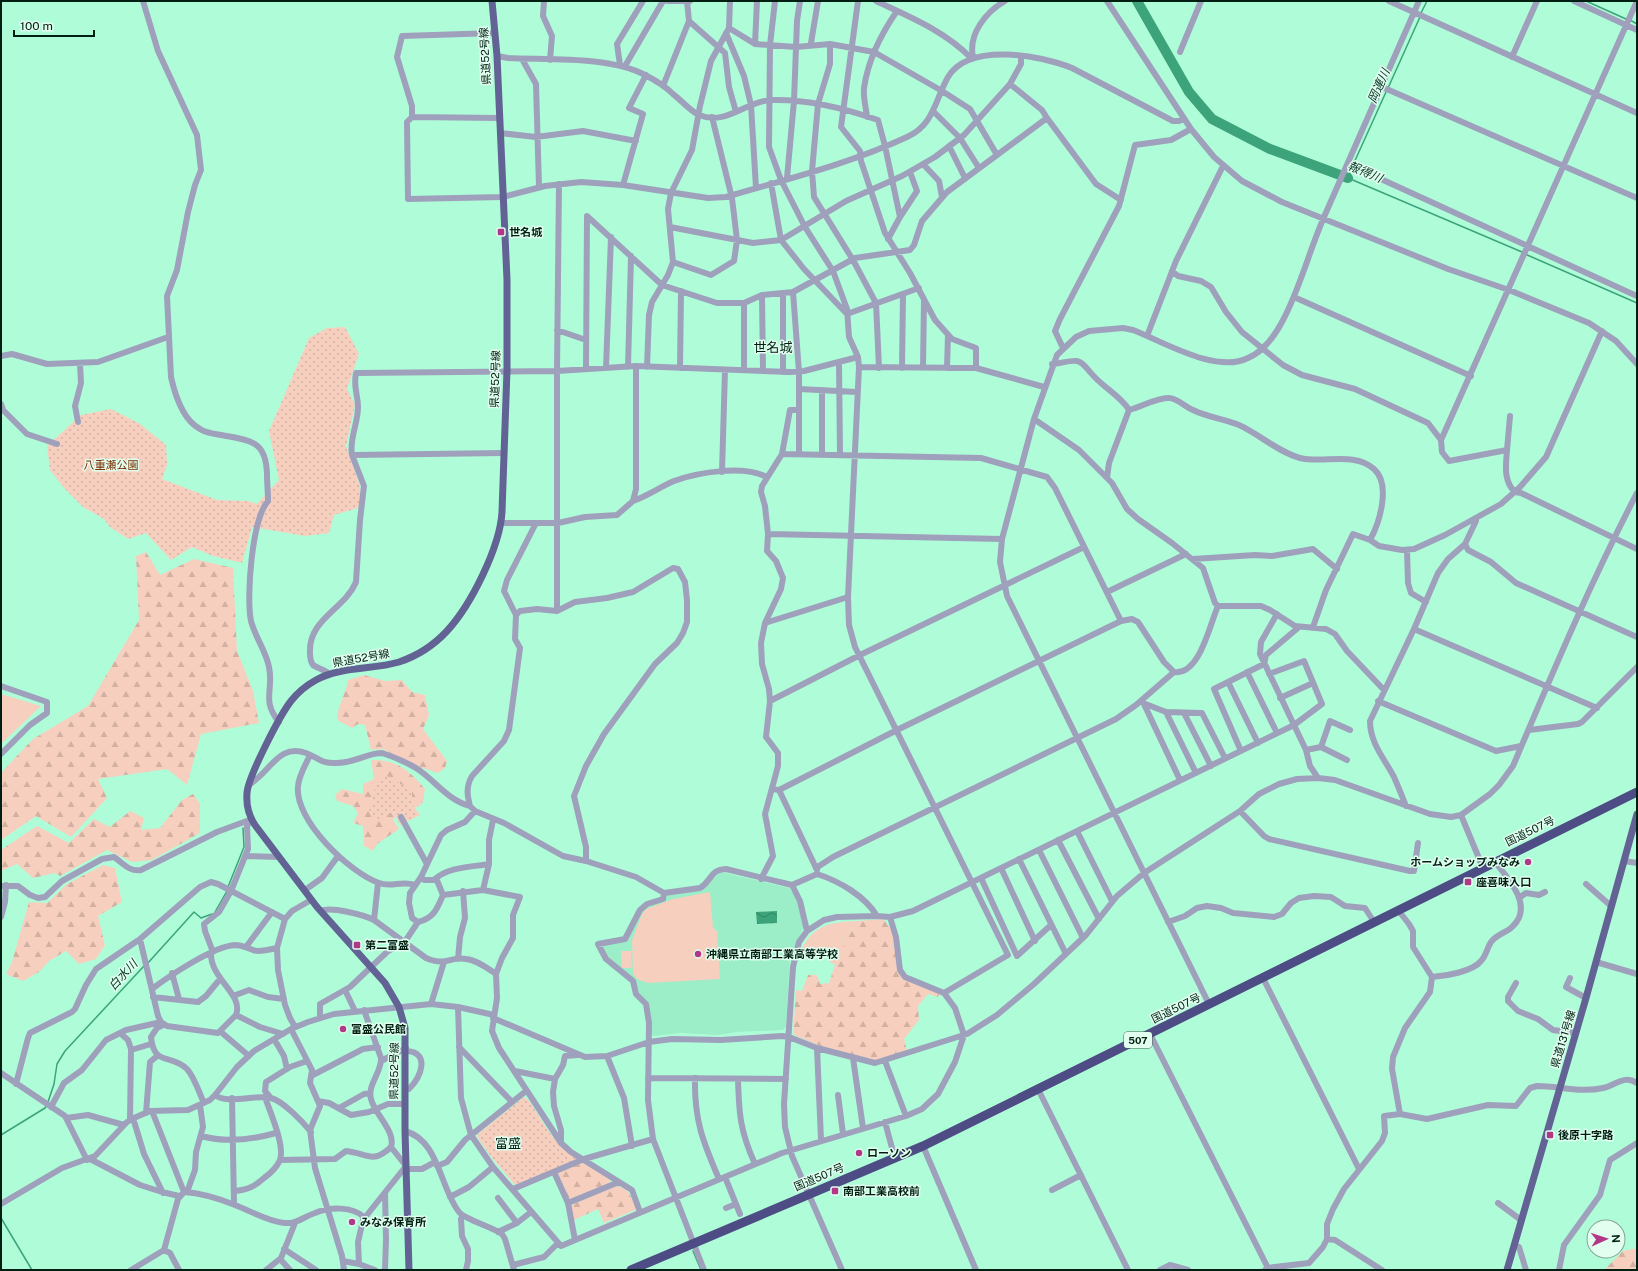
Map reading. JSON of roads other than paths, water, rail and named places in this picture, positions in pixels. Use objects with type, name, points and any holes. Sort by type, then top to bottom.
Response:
[{"type":"highway","name":"国道507号","points":[[632,1270],[924,1146],[1637,792]]},
{"type":"main road","name":"県道52号線","points":[[409,1270],[405,1131],[406,1049],[405,1028],[400,1007],[390,990],[311,900],[252,819],[247,804],[248,786],[287,706],[297,694],[312,682],[328,675],[399,662],[416,655],[435,642],[457,618],[481,578],[492,554],[502,524],[507,370],[507,280],[497,56],[492,1]]},
{"type":"main road","name":"県道131号線","points":[[1507,1270],[1576,1034],[1624,861],[1635,830],[1637,814]]},
{"type":"street","points":[[143,1],[158,50],[196,135],[201,170],[195,185],[188,212],[177,270],[167,296],[168,337],[174,389],[180,405],[193,424],[201,430],[250,441],[258,445],[265,456],[268,501],[262,507],[258,522],[252,564],[249,602],[254,632],[269,664],[269,708],[279,722]]},
{"type":"street","points":[[544,1],[543,16],[552,36],[550,60]]},
{"type":"street","points":[[623,66],[617,44],[643,1]]},
{"type":"street","points":[[623,66],[663,1]]},
{"type":"street","points":[[667,1],[691,1]]},
{"type":"street","points":[[663,86],[689,21],[687,1]]},
{"type":"street","points":[[646,367],[649,315],[652,302],[673,262],[668,209],[671,193],[692,150],[711,61],[727,30],[730,1]]},
{"type":"street","points":[[755,44],[758,1]]},
{"type":"street","points":[[775,1],[770,45],[769,147],[805,227],[833,271],[846,305],[849,337],[858,357],[859,367],[848,597],[849,625],[860,655],[1008,955],[944,993]]},
{"type":"street","points":[[784,179],[794,101],[796,47],[800,1]]},
{"type":"street","points":[[810,43],[818,1]]},
{"type":"street","points":[[858,1],[842,108],[841,127],[860,151],[860,160],[888,239],[919,288],[936,320],[948,335],[962,344],[976,348],[976,368]]},
{"type":"street","points":[[876,1],[916,19],[935,30],[972,58]]},
{"type":"street","points":[[972,58],[973,42],[983,20],[1005,1]]},
{"type":"street","points":[[1107,1],[1183,119],[1223,166],[1252,187],[1282,202],[1448,269],[1509,290],[1576,317],[1602,331],[1616,341],[1637,364]]},
{"type":"street","points":[[1180,52],[1201,1]]},
{"type":"street","points":[[1389,1],[1637,113]]},
{"type":"street","points":[[1210,1004],[1113,813],[1007,596],[1003,586],[1000,562],[1002,539],[1034,419],[1052,364],[1056,355],[1076,336],[1100,329],[1123,328],[1214,362],[1238,362],[1247,359],[1262,349],[1282,321],[1294,297],[1323,218],[1419,1]]},
{"type":"street","points":[[1512,57],[1537,1]]},
{"type":"street","points":[[1574,1],[1637,30]]},
{"type":"street","points":[[1507,450],[1449,461],[1442,452],[1441,440],[1528,249],[1637,1]]},
{"type":"street","points":[[867,117],[864,90],[874,52],[884,28],[897,10]]},
{"type":"street","points":[[689,21],[725,52],[728,87],[736,112]]},
{"type":"street","points":[[727,30],[755,44],[796,47],[830,44],[874,52],[970,109],[997,155]]},
{"type":"street","points":[[727,30],[744,76],[751,105],[756,188]]},
{"type":"street","points":[[412,118],[412,106],[396,57],[402,36],[495,33]]},
{"type":"street","points":[[830,44],[830,64],[818,104],[812,171],[814,197],[853,260],[876,304],[879,368]]},
{"type":"street","points":[[499,118],[412,118],[407,122],[408,199],[503,197],[539,187],[581,182],[623,185],[708,198],[732,196],[784,179],[861,157],[918,131],[929,121],[942,91],[954,70],[972,58],[993,55],[1037,57],[1056,62],[1072,68],[1173,121],[1183,119]]},
{"type":"street","points":[[497,56],[623,66],[646,75],[663,86],[699,115],[712,117],[729,116],[751,105],[770,100],[794,101],[842,108],[878,120],[900,217]]},
{"type":"street","points":[[670,227],[753,243],[781,240],[805,227],[824,213],[846,201],[871,191],[910,172],[960,138],[978,121],[1010,84],[1021,64],[1021,56]]},
{"type":"street","points":[[522,59],[536,84],[536,137],[539,187]]},
{"type":"street","points":[[623,185],[643,114],[629,108],[646,75]]},
{"type":"street","points":[[1010,84],[1038,106],[1096,184],[1121,200]]},
{"type":"street","points":[[1382,87],[1637,198]]},
{"type":"street","points":[[934,112],[960,138],[979,168]]},
{"type":"street","points":[[673,262],[711,275],[734,261],[737,240],[732,196],[712,117]]},
{"type":"street","points":[[586,369],[588,216],[662,284],[717,303],[744,303],[762,295],[793,292],[853,260],[910,250],[914,245],[922,221],[942,197],[965,178],[1047,118]]},
{"type":"street","points":[[1063,348],[1055,331],[1113,220],[1121,200],[1135,145],[1172,140],[1191,129]]},
{"type":"street","points":[[500,133],[536,137],[583,131],[636,140]]},
{"type":"street","points":[[949,146],[965,178]]},
{"type":"street","points":[[923,164],[939,181],[942,197]]},
{"type":"street","points":[[1147,336],[1172,271],[1223,166]]},
{"type":"street","points":[[1347,166],[1528,249],[1637,296]]},
{"type":"street","points":[[888,239],[917,191],[910,172]]},
{"type":"street","points":[[771,183],[781,240],[847,314]]},
{"type":"street","points":[[557,611],[558,522],[556,371],[559,184]]},
{"type":"street","points":[[606,368],[611,237]]},
{"type":"street","points":[[628,367],[631,256]]},
{"type":"street","points":[[1172,271],[1178,276],[1201,281],[1211,287],[1226,312],[1242,332],[1283,365],[1302,375],[1355,389],[1428,423],[1441,440]]},
{"type":"street","points":[[847,314],[919,288]]},
{"type":"street","points":[[680,368],[681,291]]},
{"type":"street","points":[[793,292],[799,372],[799,453]]},
{"type":"street","points":[[783,293],[783,372]]},
{"type":"street","points":[[902,368],[903,294]]},
{"type":"street","points":[[762,295],[763,371]]},
{"type":"street","points":[[1294,297],[1471,376]]},
{"type":"street","points":[[923,368],[924,299]]},
{"type":"street","points":[[744,303],[744,370]]},
{"type":"street","points":[[557,330],[586,340]]},
{"type":"street","points":[[1313,627],[1320,604],[1353,534],[1370,540],[1379,546],[1407,550],[1414,549],[1445,535],[1501,504],[1515,492],[1546,457],[1602,331]]},
{"type":"street","points":[[947,368],[948,335]]},
{"type":"street","points":[[1,356],[12,354],[40,363],[80,364],[107,360],[168,337]]},
{"type":"street","points":[[328,675],[327,672],[316,667],[311,662],[310,649],[313,634],[319,624],[352,590],[356,582],[364,486],[352,455],[351,446],[358,407],[354,384],[356,372],[507,370],[556,371],[636,366],[799,372],[858,357]]},
{"type":"street","points":[[1052,364],[1073,361],[1082,363],[1099,383],[1125,404],[1129,410]]},
{"type":"street","points":[[839,362],[840,455]]},
{"type":"street","points":[[78,422],[75,406],[81,383],[80,364]]},
{"type":"street","points":[[633,501],[636,489],[636,366]]},
{"type":"street","points":[[859,367],[976,368],[1044,387]]},
{"type":"street","points":[[722,472],[725,370]]},
{"type":"street","points":[[799,389],[857,392]]},
{"type":"street","points":[[822,390],[822,454]]},
{"type":"street","points":[[1129,410],[1143,407],[1159,398],[1171,398],[1205,416],[1237,424],[1300,458],[1355,461],[1374,468],[1380,478],[1383,500],[1380,516],[1370,540]]},
{"type":"street","points":[[1,404],[3,410],[27,434],[57,444]]},
{"type":"street","points":[[761,879],[772,856],[765,814],[776,790],[778,753],[766,737],[770,701],[769,689],[762,664],[761,643],[765,622],[781,589],[783,578],[776,562],[767,551],[768,534],[765,506],[761,492],[762,486],[782,454],[790,410],[799,410]]},
{"type":"street","points":[[1107,478],[1109,463],[1129,410]]},
{"type":"street","points":[[1510,416],[1506,479],[1515,492],[1521,493],[1613,539],[1637,549]]},
{"type":"street","points":[[1034,419],[1079,450],[1107,478],[1127,509],[1138,519],[1193,559],[1205,572],[1215,603],[1218,606]]},
{"type":"street","points":[[352,455],[504,453]]},
{"type":"street","points":[[782,454],[799,453],[981,458],[1047,478],[1055,488],[1121,621]]},
{"type":"street","points":[[502,524],[558,522],[585,517],[617,515],[633,501],[684,477],[703,473],[757,472],[767,477]]},
{"type":"street","points":[[561,1143],[561,1130],[553,1099],[555,1079],[563,1065],[565,1056],[607,1056],[649,1042],[672,1039],[721,1040],[789,1037],[817,1048],[876,1063],[964,1035],[997,1015],[1066,954],[1083,938],[1112,901],[1144,873],[1240,811],[1260,794],[1279,784],[1297,779],[1318,778],[1335,780],[1406,806],[1443,817],[1461,815],[1499,785],[1513,766],[1613,539],[1637,493]]},
{"type":"street","points":[[1406,806],[1370,732],[1370,721],[1378,701],[1414,629],[1438,574],[1448,559],[1465,544],[1476,518]]},
{"type":"street","points":[[536,523],[507,580],[504,591],[516,615],[515,639],[520,648],[509,730],[504,741],[472,776],[468,783],[468,798],[470,806],[475,811],[504,824],[563,856],[586,861],[636,877],[664,893],[700,888],[705,885],[714,871],[726,869],[792,886],[817,871],[833,857],[1116,718],[1142,701],[1174,672],[1182,672],[1189,668],[1200,654],[1218,606]]},
{"type":"street","points":[[768,534],[1002,539]]},
{"type":"street","points":[[1465,544],[1468,550],[1491,562],[1516,583],[1637,637]]},
{"type":"street","points":[[770,701],[860,655],[1084,547]]},
{"type":"street","points":[[1193,559],[1279,555],[1313,549],[1337,569]]},
{"type":"street","points":[[1407,550],[1408,583],[1411,593],[1426,602]]},
{"type":"street","points":[[1107,592],[1186,554]]},
{"type":"street","points":[[516,615],[520,611],[537,609],[557,611],[575,602],[606,598],[633,592],[673,568],[678,569],[685,582],[687,622],[683,634],[677,643],[655,664],[604,734],[586,766],[574,796],[586,846],[586,861]]},
{"type":"street","points":[[765,622],[848,597]]},
{"type":"street","points":[[1218,606],[1261,606],[1277,614],[1290,624],[1299,627],[1326,629],[1334,634],[1347,651],[1384,690]]},
{"type":"street","points":[[1277,614],[1259,649],[1264,664],[1306,750],[1310,766],[1318,778]]},
{"type":"street","points":[[776,790],[1121,621],[1132,619],[1138,622],[1144,628],[1164,662],[1174,672]]},
{"type":"street","points":[[1264,664],[1266,654],[1299,627]]},
{"type":"street","points":[[1414,629],[1597,708]]},
{"type":"street","points":[[842,1270],[790,1150],[784,1115],[794,957],[799,942],[807,931],[817,924],[831,918],[876,916],[890,917],[913,911],[1277,734],[1294,725],[1322,704],[1304,660],[1269,674]]},
{"type":"street","points":[[1241,751],[1214,689],[1264,664]]},
{"type":"street","points":[[1529,730],[1578,724],[1597,708],[1637,667]]},
{"type":"street","points":[[1247,672],[1277,734]]},
{"type":"street","points":[[1228,682],[1258,743]]},
{"type":"street","points":[[1280,698],[1313,683]]},
{"type":"street","points":[[1,686],[47,702],[48,708],[47,713],[30,725],[1,754]]},
{"type":"street","points":[[1142,701],[1166,712],[1202,713],[1225,758]]},
{"type":"street","points":[[1142,701],[1180,780]]},
{"type":"street","points":[[1378,701],[1496,751],[1521,746]]},
{"type":"street","points":[[1166,712],[1196,773]]},
{"type":"street","points":[[1184,712],[1211,766]]},
{"type":"street","points":[[1321,747],[1330,721],[1350,730]]},
{"type":"street","points":[[1306,750],[1321,747],[1347,760]]},
{"type":"street","points":[[248,786],[286,752],[296,751],[310,755],[326,763],[345,763],[359,760],[376,753],[382,753],[417,769],[449,796],[462,804],[470,806]]},
{"type":"street","points":[[310,755],[299,782],[299,798],[315,833],[338,856],[378,883],[385,885],[405,882],[415,885]]},
{"type":"street","points":[[776,790],[817,871],[847,888],[872,909],[876,916]]},
{"type":"street","points":[[418,922],[412,918],[409,896],[421,877],[443,833],[465,822],[475,811]]},
{"type":"street","points":[[1240,811],[1264,836],[1270,839],[1410,871],[1414,871],[1418,843]]},
{"type":"street","points":[[1461,815],[1483,868]]},
{"type":"street","points":[[401,817],[427,864]]},
{"type":"street","points":[[221,1032],[236,1015],[237,1003],[212,966],[212,953],[204,924],[219,912],[231,891],[249,845],[248,823],[252,819]]},
{"type":"street","points":[[1,917],[5,902],[3,886],[18,886],[30,895],[38,898],[44,897],[62,881],[102,859],[114,858],[130,869],[136,871],[141,870],[217,832],[252,819]]},
{"type":"street","points":[[483,890],[488,864],[489,840],[493,820]]},
{"type":"street","points":[[1077,831],[1112,901]]},
{"type":"street","points":[[1058,840],[1099,919]]},
{"type":"street","points":[[1039,850],[1083,938]]},
{"type":"street","points":[[245,856],[279,857]]},
{"type":"street","points":[[305,890],[322,878],[338,856]]},
{"type":"street","points":[[1019,859],[1066,954]]},
{"type":"street","points":[[1624,861],[1637,863]]},
{"type":"street","points":[[1432,977],[1449,976],[1478,964],[1496,937],[1500,933],[1512,928],[1516,923],[1520,913],[1518,893],[1495,862]]},
{"type":"street","points":[[421,877],[428,880],[434,880],[448,872],[488,864]]},
{"type":"street","points":[[1001,868],[1035,940]]},
{"type":"street","points":[[320,1018],[320,1004],[345,990],[388,951],[404,943],[418,922],[430,919],[434,915],[443,895],[436,878]]},
{"type":"street","points":[[981,878],[1017,956],[1051,925]]},
{"type":"street","points":[[16,1084],[30,1033],[76,1009],[86,985],[96,969],[140,939],[206,883],[211,882],[218,884],[285,919]]},
{"type":"street","points":[[374,920],[378,883]]},
{"type":"street","points":[[1586,884],[1611,906]]},
{"type":"street","points":[[792,886],[800,901],[807,931]]},
{"type":"street","points":[[443,895],[463,891],[483,890],[520,897],[513,915],[513,938],[502,958],[496,974],[497,998],[492,1031],[499,1048],[561,1143],[571,1152],[632,1190],[640,1212]]},
{"type":"street","points":[[458,959],[459,943],[465,918],[463,891]]},
{"type":"street","points":[[1519,898],[1526,893],[1539,895],[1545,892]]},
{"type":"street","points":[[664,893],[663,899],[647,904],[640,910],[625,939],[598,944],[606,959],[633,981],[636,994],[646,1004],[649,1023],[649,1120],[653,1140],[704,1270]]},
{"type":"street","points":[[1168,922],[1185,916],[1197,908],[1207,906],[1222,908],[1233,913],[1274,917],[1282,914],[1290,903],[1299,898],[1314,896],[1331,897],[1345,906],[1365,908],[1374,922]]},
{"type":"street","points":[[311,900],[292,911],[285,919],[276,948],[278,970],[284,999],[293,1028],[312,1070],[310,1083],[320,1106],[312,1125],[311,1132],[314,1160],[317,1179],[328,1210],[343,1261],[344,1270]]},
{"type":"street","points":[[321,911],[324,909],[342,911],[365,916],[374,920],[426,958],[436,962],[458,959],[472,960],[496,974]]},
{"type":"street","points":[[1398,910],[1413,931],[1413,946],[1432,977],[1430,992],[1405,1028],[1393,1057],[1392,1069],[1400,1114]]},
{"type":"street","points":[[246,947],[272,912]]},
{"type":"street","points":[[458,1006],[462,1109],[471,1136],[493,1167],[513,1189],[557,1244],[561,1246],[790,1150],[906,1116],[922,1109],[938,1094],[955,1062],[964,1035],[955,1008],[944,993],[905,976],[900,970],[897,961],[896,937],[890,917]]},
{"type":"street","points":[[140,939],[162,1023]]},
{"type":"street","points":[[152,989],[172,973],[229,946],[236,945],[246,947],[253,951],[276,948]]},
{"type":"street","points":[[431,1004],[444,962]]},
{"type":"street","points":[[1596,962],[1637,974]]},
{"type":"street","points":[[172,973],[179,999]]},
{"type":"street","points":[[1263,978],[1359,1169]]},
{"type":"street","points":[[1570,978],[1566,987],[1586,998]]},
{"type":"street","points":[[154,997],[200,1001],[220,979]]},
{"type":"street","points":[[1516,983],[1508,997],[1508,1001],[1518,1011],[1538,1018],[1553,1030],[1576,1034]]},
{"type":"street","points":[[233,996],[249,990],[268,997],[284,999]]},
{"type":"street","points":[[345,990],[356,1011]]},
{"type":"street","points":[[1,1204],[62,1168],[89,1159],[100,1151],[131,1119],[149,1112],[188,1110],[202,1104],[215,1095],[226,1080],[248,1056],[293,1028],[320,1018],[356,1011],[431,1004],[458,1006],[494,1017],[579,1055]]},
{"type":"street","points":[[280,1160],[335,1159],[346,1151],[370,1156],[382,1156],[391,1147],[392,1138],[371,1101],[370,1093],[381,1061],[378,1047],[364,1010]]},
{"type":"street","points":[[236,1015],[260,1027],[283,1034]]},
{"type":"street","points":[[51,1107],[64,1083],[82,1070],[106,1040],[139,1026],[162,1023],[172,1028],[221,1032],[248,1056]]},
{"type":"street","points":[[132,1270],[164,1250],[183,1193],[194,1170],[196,1152],[201,1136],[203,1119],[202,1104],[186,1069],[157,1056],[152,1044],[151,1037],[153,1032],[162,1023]]},
{"type":"street","points":[[120,1034],[128,1040],[131,1050],[131,1119],[144,1154],[163,1193]]},
{"type":"street","points":[[1150,1034],[1267,1269],[1309,1263],[1323,1247],[1327,1239],[1327,1224],[1344,1189],[1382,1141],[1385,1133],[1384,1116],[1400,1114],[1426,1119],[1488,1105],[1516,1106],[1532,1087],[1560,1087],[1585,1090],[1604,1088],[1622,1080],[1632,1079],[1637,1083]]},
{"type":"street","points":[[274,1039],[284,1056],[287,1069]]},
{"type":"street","points":[[131,1050],[152,1044]]},
{"type":"street","points":[[311,1076],[363,1049],[378,1047]]},
{"type":"street","points":[[459,1048],[512,1102]]},
{"type":"street","points":[[817,1048],[821,1140]]},
{"type":"street","points":[[381,1061],[406,1049],[417,1054],[422,1064],[419,1074],[413,1085],[409,1089],[406,1089]]},
{"type":"street","points":[[157,1056],[150,1062],[149,1112],[183,1193]]},
{"type":"street","points":[[607,1056],[624,1098],[632,1146]]},
{"type":"street","points":[[853,1058],[863,1128]]},
{"type":"street","points":[[234,1191],[248,1189],[256,1185],[275,1168],[280,1160],[281,1150],[268,1097],[265,1091],[266,1082],[287,1069],[308,1061]]},
{"type":"street","points":[[885,1061],[906,1116]]},
{"type":"street","points":[[515,1071],[555,1079]]},
{"type":"street","points":[[1,1074],[65,1116],[89,1159],[140,1185],[163,1193],[183,1193],[234,1204],[272,1221],[295,1223],[316,1213],[328,1210],[349,1209],[364,1217]]},
{"type":"street","points":[[648,1078],[786,1079]]},
{"type":"street","points":[[695,1078],[697,1121],[704,1144],[740,1214]]},
{"type":"street","points":[[738,1079],[739,1121],[747,1147],[755,1164]]},
{"type":"street","points":[[1038,1089],[1128,1270]]},
{"type":"street","points":[[391,1147],[406,1167],[422,1169],[447,1162],[460,1145],[526,1090]]},
{"type":"street","points":[[339,1108],[364,1094],[370,1093]]},
{"type":"street","points":[[838,1094],[843,1134]]},
{"type":"street","points":[[215,1095],[218,1098],[268,1097],[289,1110],[311,1132]]},
{"type":"street","points":[[232,1098],[234,1204]]},
{"type":"street","points":[[318,1101],[328,1103],[351,1115],[376,1109],[388,1104],[405,1104]]},
{"type":"street","points":[[66,1118],[88,1115],[124,1125]]},
{"type":"street","points":[[885,1122],[895,1159]]},
{"type":"street","points":[[405,1131],[412,1133],[425,1145],[436,1164],[457,1210],[463,1216],[498,1232],[505,1239],[514,1267],[544,1257],[557,1244]]},
{"type":"street","points":[[201,1136],[233,1141],[258,1138],[276,1133]]},
{"type":"street","points":[[513,1189],[584,1159],[653,1140]]},
{"type":"street","points":[[1559,1270],[1564,1245],[1600,1195],[1610,1160],[1637,1143]]},
{"type":"street","points":[[924,1146],[976,1270]]},
{"type":"street","points":[[360,1264],[359,1234],[364,1217],[406,1167]]},
{"type":"street","points":[[450,1197],[469,1188],[493,1167]]},
{"type":"street","points":[[554,1172],[568,1203],[575,1240]]},
{"type":"street","points":[[1052,1190],[1081,1176]]},
{"type":"street","points":[[568,1203],[619,1182]]},
{"type":"street","points":[[385,1193],[385,1270]]},
{"type":"street","points":[[498,1198],[516,1223]]},
{"type":"street","points":[[1498,1203],[1521,1220]]},
{"type":"street","points":[[726,1208],[736,1204]]},
{"type":"street","points":[[498,1232],[516,1223],[531,1212]]},
{"type":"street","points":[[463,1216],[462,1236],[468,1249],[466,1270]]},
{"type":"street","points":[[266,1270],[273,1268],[280,1259],[295,1223]]},
{"type":"street","points":[[1327,1239],[1335,1240],[1382,1270]]},
{"type":"street","points":[[1514,1245],[1519,1247],[1526,1270]]},
{"type":"street","points":[[284,1249],[316,1270]]},
{"type":"street","points":[[164,1250],[170,1253],[179,1270]]},
{"type":"street","points":[[280,1259],[290,1270]]},
{"type":"street","points":[[343,1261],[360,1264],[368,1269],[375,1270]]},
{"type":"street","points":[[1164,1269],[1175,1266],[1188,1270]]},
{"type":"water","points":[[777,911],[777,923],[757,924],[756,912]]},
{"type":"waterway","name":"報得川","points":[[1137,1],[1189,92],[1212,119],[1270,149],[1348,178]]},
{"type":"waterway","name":"岡連川","points":[[1421,13],[1427,1]]},
{"type":"waterway","name":"岡連川","points":[[1586,1],[1626,19]]},
{"type":"waterway","name":"岡連川","points":[[1388,88],[1420,17]]},
{"type":"waterway","name":"岡連川","points":[[1630,20],[1637,24]]},
{"type":"waterway","name":"岡連川","points":[[1353,165],[1386,92]]},
{"type":"waterway","name":"報得川","points":[[1352,168],[1348,178],[1522,252]]},
{"type":"waterway","name":"報得川","points":[[1525,254],[1637,303]]},
{"type":"waterway","name":"白水川","points":[[228,887],[244,847],[243,828]]},
{"type":"waterway","name":"白水川","points":[[215,912],[227,891]]},
{"type":"waterway","name":"白水川","points":[[147,964],[194,912],[201,918],[212,914]]},
{"type":"waterway","name":"白水川","points":[[48,1102],[54,1084],[57,1064],[65,1051],[144,966]]},
{"type":"waterway","name":"白水川","points":[[1,1135],[45,1108],[47,1105]]},
{"type":"waterway","name":"白水川","points":[[1,1218],[32,1270]]},
{"type":"waterway","points":[[693,1251],[701,1270]]},
{"type":"place","name":"世名城","points":[[501,232]]},
{"type":"place","name":"ホームショップみなみ","points":[[1528,862]]},
{"type":"place","name":"座喜味入口","points":[[1468,882]]},
{"type":"place","name":"第二富盛","points":[[357,945]]},
{"type":"place","name":"沖縄県立南部工業高等学校","points":[[698,954]]},
{"type":"place","name":"富盛公民館","points":[[343,1029]]},
{"type":"place","name":"後原十字路","points":[[1550,1135]]},
{"type":"place","name":"ローソン","points":[[859,1153]]},
{"type":"place","name":"南部工業高校前","points":[[835,1191]]},
{"type":"place","name":"みなみ保育所","points":[[352,1222]]},
{"type":"district","name":"世名城","points":[[773,347]]},
{"type":"district","name":"富盛","points":[[508,1143]]},
{"type":"park label","name":"八重瀬公園","points":[[111,465]]}]
